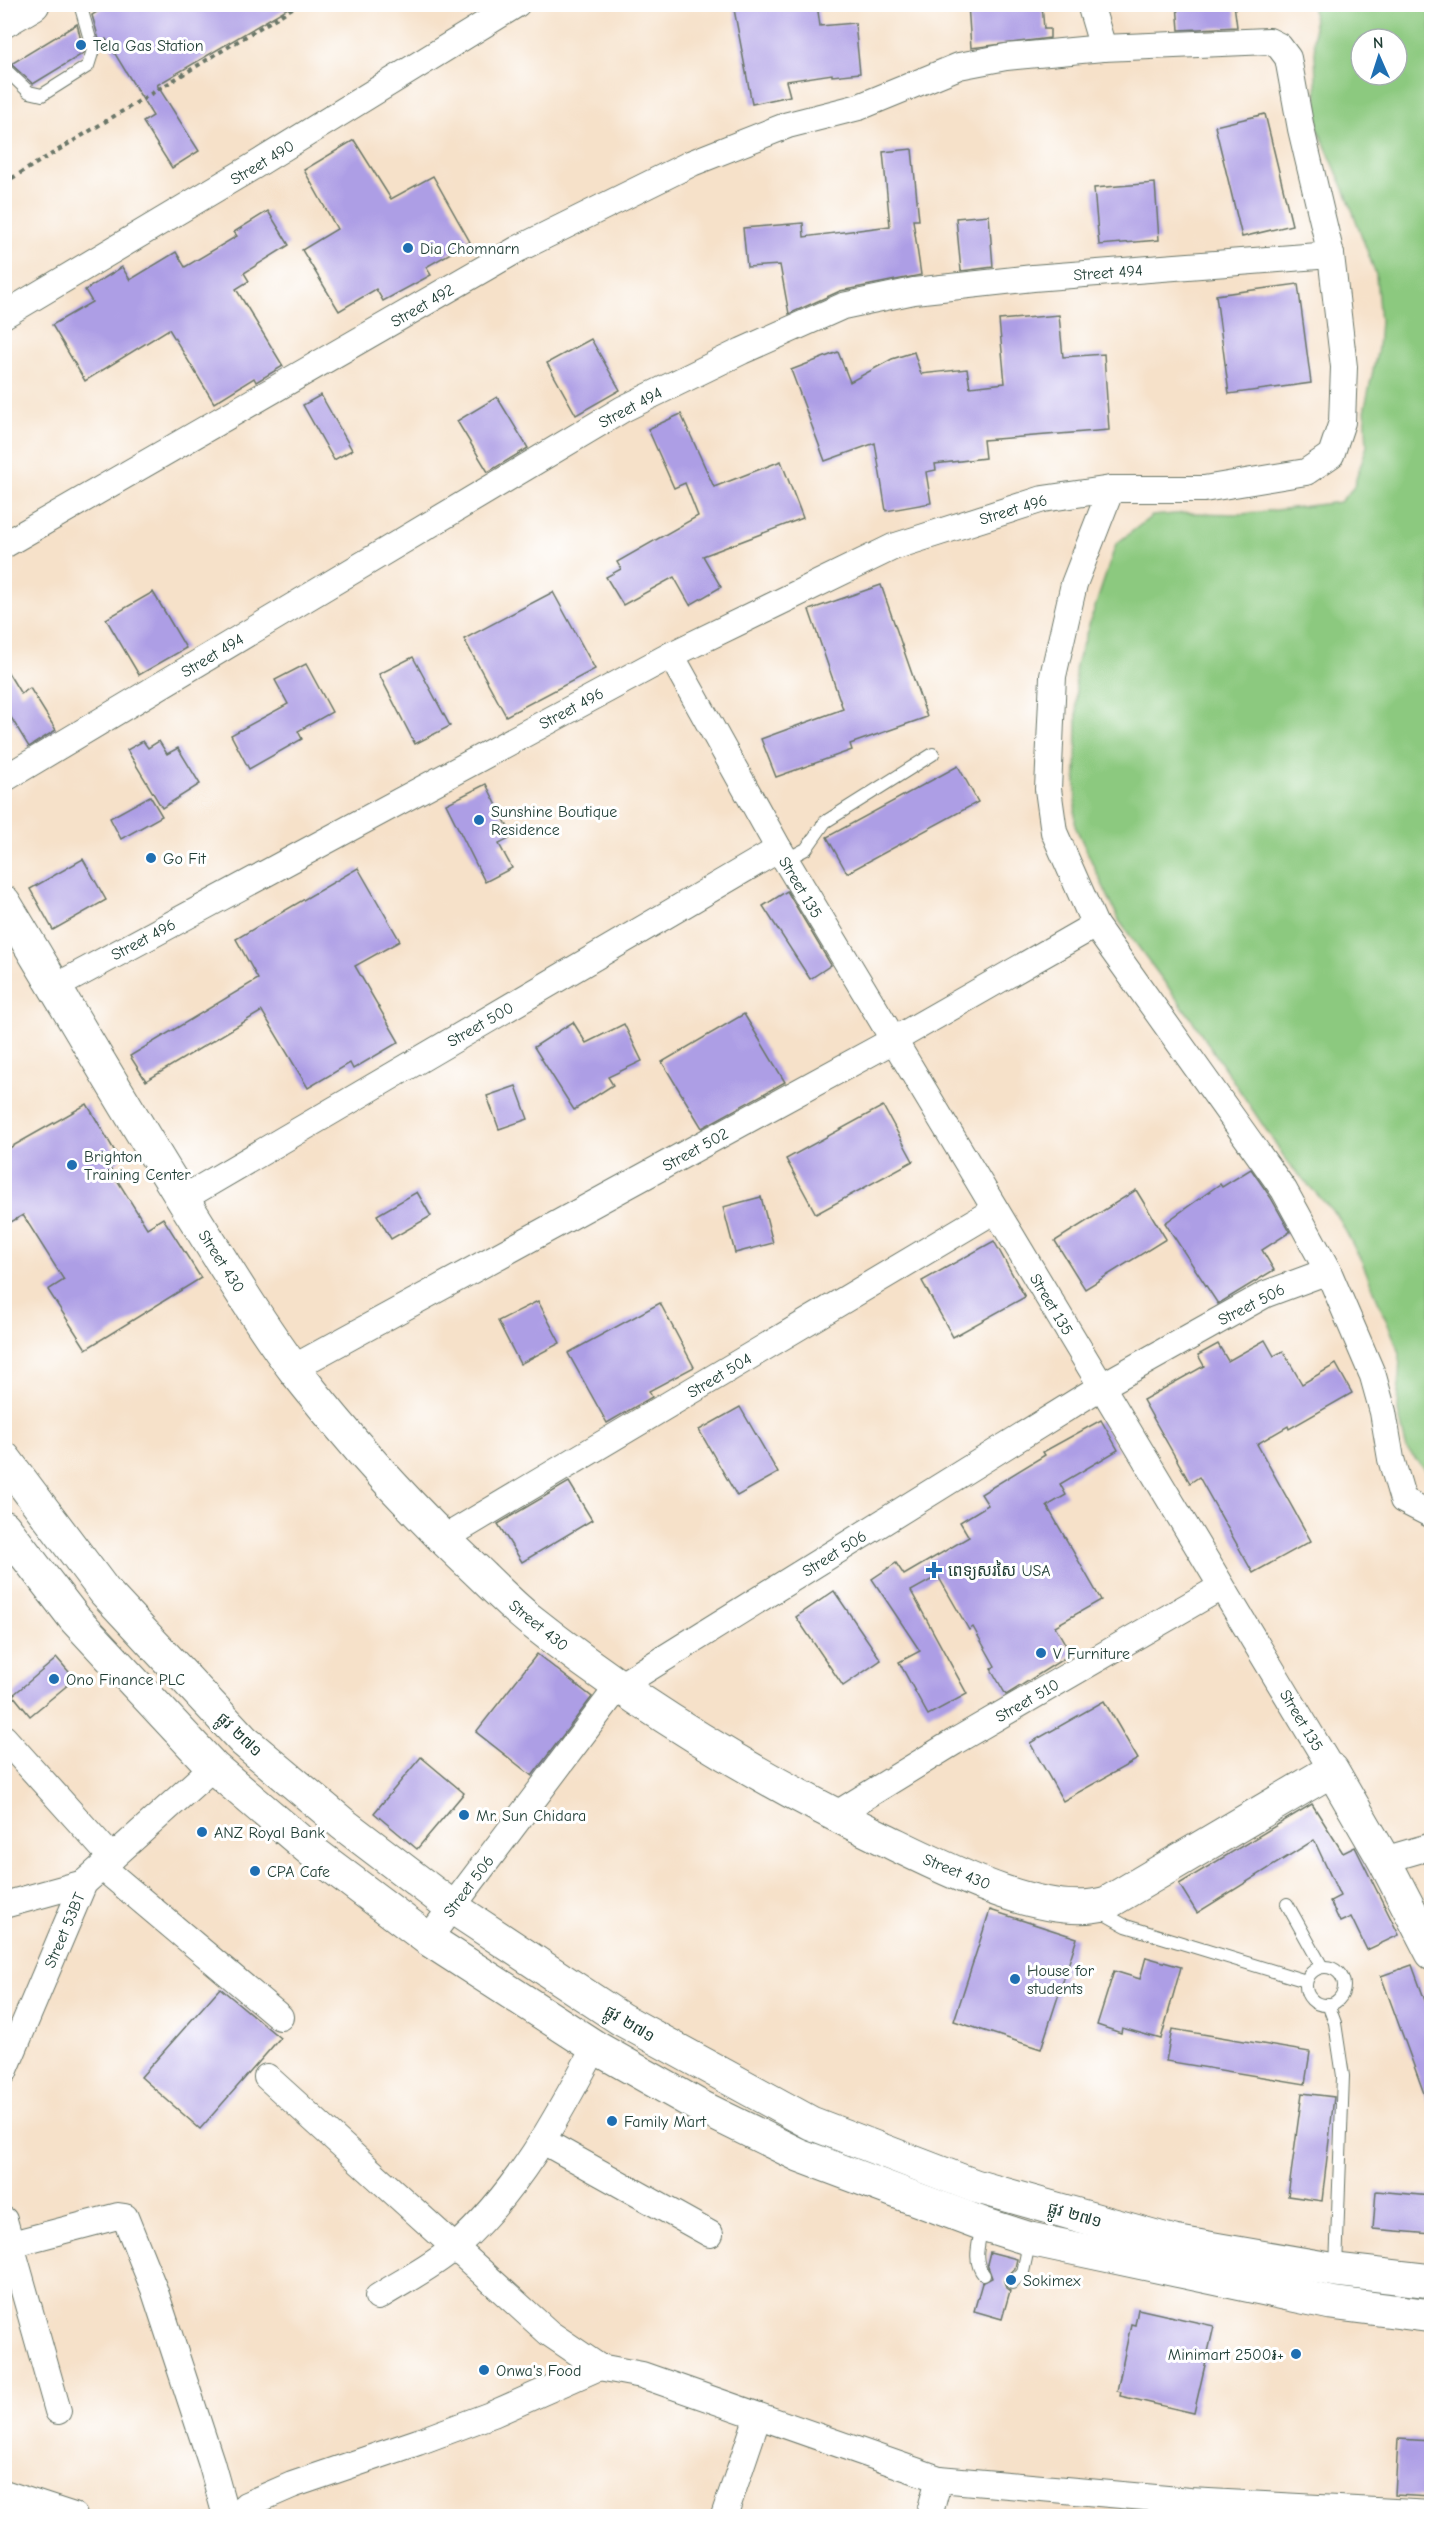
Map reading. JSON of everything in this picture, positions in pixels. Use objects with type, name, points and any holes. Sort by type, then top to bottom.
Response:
[{"type":"main road","points":[[4,21],[33,4]]},
{"type":"main road","name":"Street 430","points":[[4,902],[182,1200],[293,1368],[365,1457],[443,1539],[527,1618],[618,1687],[725,1755],[835,1815],[959,1875],[1054,1907],[1093,1907],[1107,1903],[1332,1770]]},
{"type":"main road","name":"ផ្លូវ ២៧១","points":[[4,1458],[105,1592],[244,1741],[343,1824],[452,1907],[621,2019],[811,2123],[975,2186],[1431,2316]]},
{"type":"main road","name":"ផ្លូវ ២៧១","points":[[4,1527],[75,1619],[213,1767],[314,1853],[429,1938],[595,2046],[699,2106],[799,2155],[983,2224],[1030,2239],[1333,2287],[1431,2281]]},
{"type":"main road","name":"Street 135","points":[[1332,1770],[1384,1860],[1431,1953]]},
{"type":"street","name":"Street 490","points":[[4,315],[254,166],[517,4]]},
{"type":"street","points":[[1090,4],[1103,48]]},
{"type":"street","name":"Street 492","points":[[4,545],[518,249],[596,209],[692,163],[788,125],[859,107],[959,66],[1006,57],[1103,48],[1269,41],[1279,46],[1288,58],[1301,129],[1331,255]]},
{"type":"street","name":"Street 496","points":[[55,987],[671,655],[893,548],[1042,499],[1111,489],[1204,489],[1306,472],[1331,455],[1342,422],[1344,367],[1331,255]]},
{"type":"street","name":"Street 494","points":[[4,779],[623,409],[742,351],[843,306],[914,291],[1033,278],[1331,255]]},
{"type":"street","points":[[1111,489],[1074,584],[1053,676],[1048,789],[1054,832],[1095,925],[1284,1190],[1328,1271],[1373,1376],[1383,1412],[1390,1459],[1403,1500],[1431,1515]]},
{"type":"street","name":"Street 135","points":[[671,655],[782,855],[892,1041],[1332,1770]]},
{"type":"street","name":"Street 500","points":[[182,1200],[782,855]]},
{"type":"street","name":"Street 502","points":[[293,1368],[892,1041],[1095,925]]},
{"type":"street","name":"Street 504","points":[[443,1539],[995,1210]]},
{"type":"street","name":"Street 506","points":[[429,1938],[618,1687],[1102,1386],[1266,1294],[1328,1271]]},
{"type":"street","name":"Street 510","points":[[835,1815],[954,1742],[1221,1587]]},
{"type":"street","points":[[4,1738],[99,1869],[280,2017]]},
{"type":"street","name":"Street 53BT","points":[[4,2072],[99,1869],[213,1767]]},
{"type":"street","points":[[1384,1860],[1431,1846]]},
{"type":"street","points":[[4,1905],[99,1869]]},
{"type":"street","points":[[378,2296],[453,2248],[504,2197],[543,2141],[595,2046]]},
{"type":"street","points":[[267,2077],[549,2333],[599,2367],[642,2375],[939,2479],[1188,2509],[1431,2514]]},
{"type":"street","points":[[543,2141],[710,2234]]},
{"type":"street","points":[[8,2245],[118,2216],[125,2217],[154,2289],[211,2462],[226,2517]]},
{"type":"street","points":[[4,2220],[8,2245],[58,2411]]},
{"type":"street","points":[[234,2517],[246,2505],[292,2485],[461,2426],[599,2367]]},
{"type":"street","points":[[724,2517],[758,2416]]},
{"type":"street","points":[[929,2517],[939,2479]]},
{"type":"street","points":[[4,2493],[74,2517]]},
{"type":"lane","points":[[4,68],[29,92],[42,95],[88,66],[93,50],[81,4]]},
{"type":"lane","points":[[782,855],[806,849],[825,822],[933,754]]},
{"type":"lane","points":[[1287,1904],[1322,1967]]},
{"type":"lane","points":[[1093,1907],[1126,1926],[1306,1981]]},
{"type":"lane","points":[[1322,1967],[1337,1970],[1343,1981],[1340,1998],[1328,2004],[1312,1999],[1308,1994],[1306,1981],[1310,1973],[1322,1967]]},
{"type":"lane","points":[[1328,2004],[1335,2023],[1342,2076],[1333,2287]]},
{"type":"lane","points":[[983,2224],[976,2259],[977,2267],[984,2275]]},
{"type":"lane","points":[[1012,2283],[1023,2272],[1030,2239]]},
{"type":"path","points":[[4,183],[299,4]]},
{"type":"green space","points":[[1313,5],[1431,5],[1431,1476],[1407,1450],[1398,1412],[1400,1353],[1362,1262],[1338,1217],[1289,1164],[1191,1018],[1120,922],[1075,826],[1077,720],[1075,667],[1116,544],[1152,516],[1187,513],[1243,514],[1340,502],[1353,488],[1367,446],[1365,407],[1378,348],[1380,321],[1376,275],[1347,196],[1318,129]]},
{"type":"building","points":[[109,4],[295,4],[157,85],[199,151],[172,168],[143,122],[153,116],[106,39],[100,43],[92,15]]},
{"type":"building","points":[[733,4],[817,4],[820,26],[855,23],[860,73],[832,76],[832,74],[786,81],[790,96],[752,104]]},
{"type":"building","points":[[968,4],[1042,4],[1044,29],[1050,29],[1050,38],[971,48]]},
{"type":"building","points":[[1177,4],[1234,4],[1237,27],[1179,30]]},
{"type":"building","points":[[77,24],[84,53],[33,84],[11,64]]},
{"type":"building","points":[[1265,114],[1292,225],[1242,237],[1215,126]]},
{"type":"building","points":[[354,140],[391,199],[433,176],[470,242],[426,267],[431,275],[383,301],[376,289],[339,311],[302,250],[337,229],[304,170]]},
{"type":"building","points":[[912,149],[919,220],[913,220],[921,275],[840,291],[789,314],[780,265],[747,267],[743,228],[803,223],[804,237],[890,226],[883,152]]},
{"type":"building","points":[[1155,183],[1159,240],[1099,245],[1094,188]]},
{"type":"building","points":[[268,211],[289,245],[244,273],[249,281],[236,289],[283,366],[256,382],[254,378],[214,403],[169,329],[85,381],[52,325],[92,302],[85,290],[122,267],[130,280],[176,252],[185,267],[237,236],[234,232]]},
{"type":"building","points":[[989,215],[993,267],[961,271],[956,218]]},
{"type":"building","points":[[1298,284],[1311,383],[1229,394],[1216,295]]},
{"type":"building","points":[[1059,315],[1063,357],[1104,354],[1109,430],[983,440],[985,458],[935,464],[936,470],[926,472],[931,503],[886,511],[875,443],[825,461],[791,370],[838,352],[850,382],[892,359],[914,352],[921,374],[967,369],[970,387],[1005,383],[999,320]]},
{"type":"building","points":[[591,339],[620,390],[576,415],[547,363]]},
{"type":"building","points":[[321,395],[352,450],[334,460],[303,405]]},
{"type":"building","points":[[497,397],[528,448],[488,472],[457,421]]},
{"type":"building","points":[[681,414],[714,487],[781,461],[803,518],[703,556],[721,587],[690,605],[674,577],[623,605],[606,577],[621,569],[617,562],[698,516],[685,483],[674,488],[648,429]]},
{"type":"building","points":[[881,585],[927,717],[850,744],[852,750],[776,777],[761,739],[843,709],[809,610]]},
{"type":"building","points":[[153,592],[186,648],[139,675],[106,619]]},
{"type":"building","points":[[553,592],[595,669],[506,716],[464,639]]},
{"type":"building","points":[[413,657],[450,726],[415,744],[379,674]]},
{"type":"building","points":[[306,664],[332,712],[298,731],[302,739],[249,769],[231,735],[288,704],[275,680]]},
{"type":"building","points":[[4,666],[21,694],[30,688],[56,730],[29,747],[4,706]]},
{"type":"building","points":[[143,741],[148,748],[159,741],[167,754],[178,748],[200,784],[162,808],[127,750]]},
{"type":"building","points":[[958,766],[978,802],[847,873],[827,837]]},
{"type":"building","name":"Sunshine Boutique Residence","points":[[486,784],[513,837],[499,844],[512,868],[485,882],[446,804]]},
{"type":"building","points":[[150,796],[162,816],[121,839],[110,818]]},
{"type":"building","points":[[83,859],[106,900],[53,930],[30,889]]},
{"type":"building","points":[[358,868],[400,941],[355,966],[399,1042],[353,1069],[350,1063],[308,1088],[262,1011],[146,1081],[130,1056],[258,979],[236,939]]},
{"type":"building","points":[[787,891],[831,965],[810,979],[763,906]]},
{"type":"building","points":[[744,1014],[785,1082],[702,1128],[662,1062]]},
{"type":"building","points":[[573,1022],[586,1043],[624,1024],[642,1061],[608,1077],[613,1085],[574,1110],[534,1047]]},
{"type":"building","points":[[516,1086],[528,1119],[499,1129],[487,1096]]},
{"type":"building","points":[[87,1104],[120,1160],[109,1167],[147,1228],[163,1218],[201,1278],[86,1349],[48,1290],[64,1280],[23,1215],[4,1226],[4,1151]]},
{"type":"building","points":[[883,1106],[913,1161],[816,1214],[786,1159]]},
{"type":"building","points":[[1251,1169],[1290,1232],[1262,1250],[1274,1270],[1218,1304],[1165,1223],[1220,1184],[1222,1187]]},
{"type":"building","points":[[1136,1190],[1166,1239],[1085,1289],[1055,1241]]},
{"type":"building","points":[[417,1192],[431,1216],[391,1239],[377,1215]]},
{"type":"building","points":[[761,1197],[773,1243],[735,1253],[723,1207]]},
{"type":"building","points":[[994,1241],[1025,1297],[953,1337],[922,1281]]},
{"type":"building","points":[[538,1301],[560,1343],[520,1364],[498,1321]]},
{"type":"building","points":[[660,1303],[694,1367],[649,1391],[652,1397],[607,1423],[568,1353]]},
{"type":"building","points":[[1265,1340],[1274,1356],[1283,1351],[1302,1384],[1336,1364],[1352,1393],[1289,1429],[1288,1426],[1257,1444],[1311,1541],[1253,1573],[1199,1477],[1190,1483],[1143,1400],[1204,1366],[1198,1355],[1218,1344],[1228,1361]]},
{"type":"building","points":[[740,1407],[778,1473],[737,1496],[699,1430]]},
{"type":"building","points":[[1101,1420],[1118,1450],[1060,1484],[1066,1495],[1047,1506],[1101,1600],[1055,1626],[1071,1654],[1006,1695],[991,1669],[995,1666],[973,1627],[969,1630],[938,1576],[911,1591],[967,1694],[928,1715],[899,1662],[920,1651],[872,1579],[896,1563],[904,1575],[969,1537],[960,1522],[988,1505],[981,1494],[1045,1455],[1043,1452]]},
{"type":"building","points":[[569,1482],[592,1520],[522,1562],[498,1524]]},
{"type":"building","points":[[834,1591],[881,1660],[843,1686],[796,1617]]},
{"type":"building","points":[[537,1654],[592,1697],[532,1776],[476,1732]]},
{"type":"building","points":[[57,1658],[75,1679],[30,1716],[13,1695]]},
{"type":"building","points":[[1104,1701],[1138,1759],[1063,1801],[1030,1743]]},
{"type":"building","points":[[421,1757],[464,1793],[417,1849],[374,1813]]},
{"type":"building","points":[[1312,1804],[1343,1853],[1355,1847],[1399,1935],[1367,1950],[1351,1917],[1340,1922],[1330,1901],[1340,1896],[1314,1840],[1197,1913],[1179,1884]]},
{"type":"building","name":"House for students","points":[[990,1910],[1077,1938],[1041,2049],[954,2021]]},
{"type":"building","points":[[1146,1957],[1181,1967],[1161,2039],[1122,2028],[1121,2033],[1097,2025],[1114,1971],[1140,1979]]},
{"type":"building","points":[[1412,1965],[1431,2017],[1429,2107],[1381,1976]]},
{"type":"building","points":[[220,1988],[280,2038],[200,2129],[141,2077]]},
{"type":"building","points":[[1172,2029],[1310,2052],[1305,2084],[1166,2061]]},
{"type":"building","points":[[1302,2093],[1334,2097],[1322,2201],[1288,2196]]},
{"type":"building","points":[[1376,2191],[1431,2196],[1431,2234],[1373,2229]]},
{"type":"building","points":[[990,2252],[1017,2259],[1015,2268],[1004,2281],[1006,2288],[1010,2291],[1002,2319],[974,2311],[982,2283],[992,2278],[987,2264]]},
{"type":"building","points":[[1138,2309],[1214,2326],[1194,2413],[1120,2396],[1121,2392],[1117,2391],[1131,2324],[1135,2325]]},
{"type":"building","points":[[1398,2439],[1431,2441],[1431,2497],[1395,2495]]},
{"type":"place","name":"Tela Gas Station","points":[[81,45]]},
{"type":"place","name":"Dia Chomnarn","points":[[408,248]]},
{"type":"place","name":"Sunshine Boutique Residence","points":[[479,820]]},
{"type":"place","name":"Go Fit","points":[[151,858]]},
{"type":"place","name":"Brighton Training Center","points":[[72,1165]]},
{"type":"place","name":"ពេទ្យសរសៃ USA","points":[[934,1570]]},
{"type":"place","name":"V Furniture","points":[[1041,1653]]},
{"type":"place","name":"Ono Finance PLC","points":[[54,1679]]},
{"type":"place","name":"Mr. Sun Chidara","points":[[464,1815]]},
{"type":"place","name":"ANZ Royal Bank","points":[[202,1832]]},
{"type":"place","name":"CPA Cafe","points":[[255,1871]]},
{"type":"place","name":"House for students","points":[[1015,1979]]},
{"type":"place","name":"Family Mart","points":[[612,2121]]},
{"type":"place","name":"Sokimex","points":[[1011,2280]]},
{"type":"place","name":"Minimart 2500៛+","points":[[1296,2354]]},
{"type":"place","name":"Onwa's Food","points":[[484,2370]]}]
